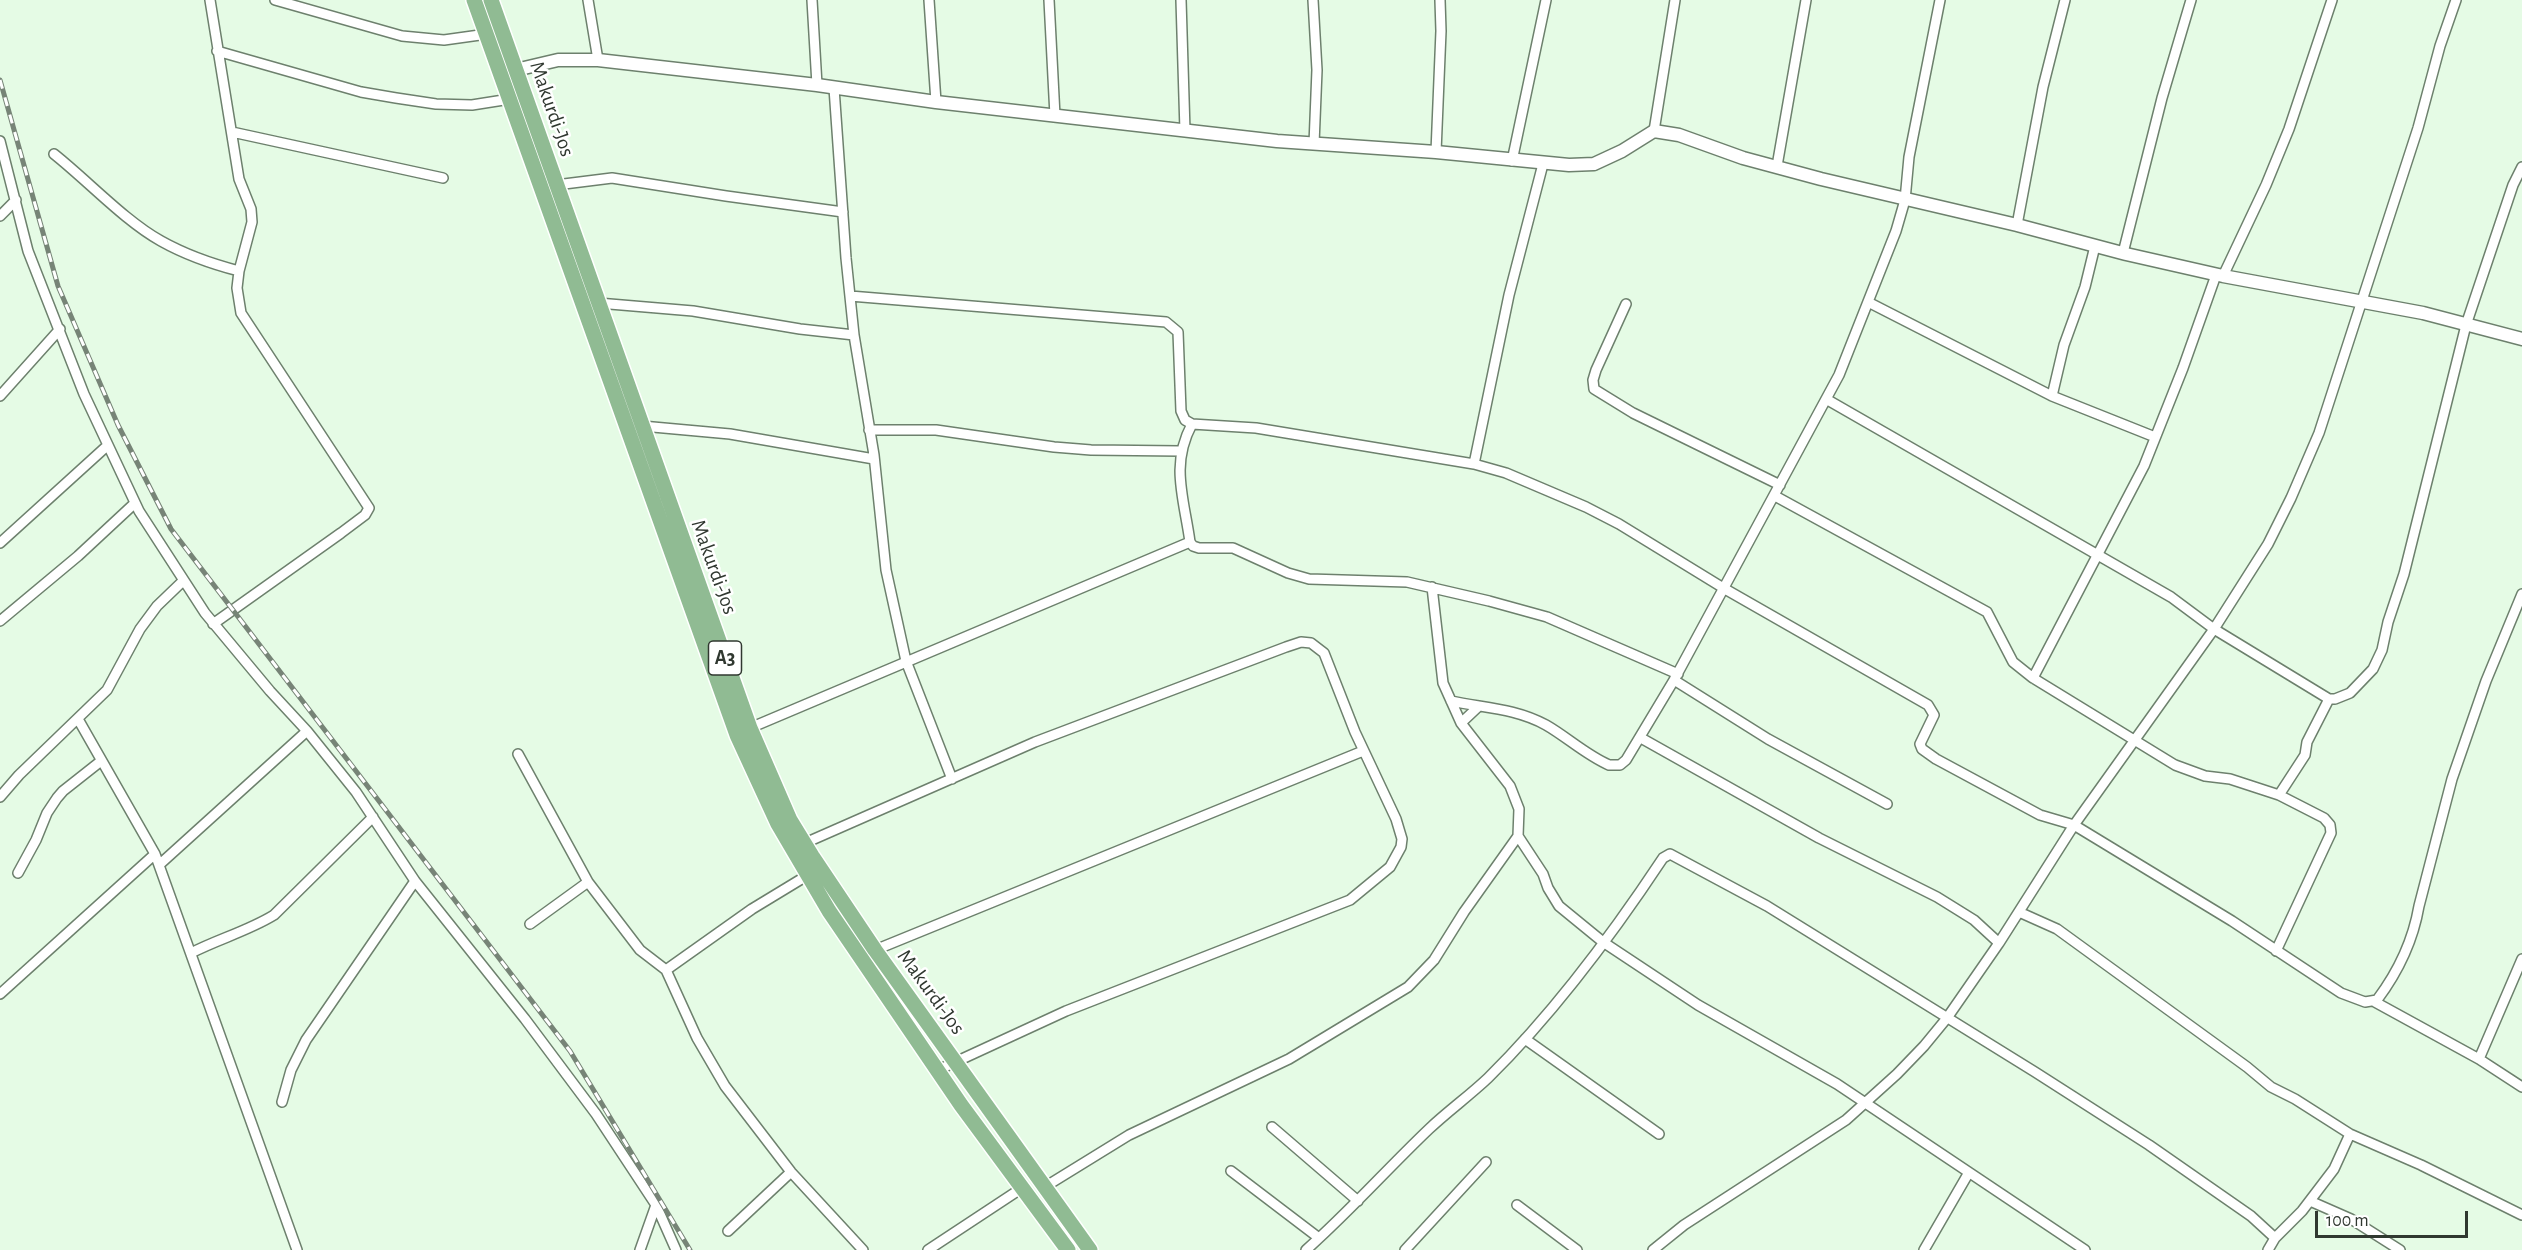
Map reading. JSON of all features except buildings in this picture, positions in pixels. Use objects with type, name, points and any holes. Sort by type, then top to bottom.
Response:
[{"type":"highway","name":"Makurdi-Jos","points":[[474,0],[737,735],[778,824],[829,911],[938,1070],[1068,1250]]},
{"type":"highway","name":"Makurdi-Jos","points":[[491,0],[750,728],[775,788],[805,843],[875,950],[1043,1188],[1090,1250]]},
{"type":"street","points":[[210,0],[239,179],[251,209],[252,222],[238,271],[237,288],[241,313],[369,508],[365,514],[333,539],[213,624]]},
{"type":"street","points":[[275,0],[402,36],[444,40],[487,34]]},
{"type":"street","points":[[588,0],[598,60]]},
{"type":"street","points":[[812,0],[817,85]]},
{"type":"street","points":[[929,0],[936,102]]},
{"type":"street","points":[[1049,0],[1055,116]]},
{"type":"street","points":[[1180,0],[1185,130]]},
{"type":"street","points":[[1313,0],[1317,70],[1314,144]]},
{"type":"street","points":[[1436,152],[1441,31],[1440,0]]},
{"type":"street","points":[[1512,160],[1546,0]]},
{"type":"street","points":[[1654,131],[1674,0]]},
{"type":"street","points":[[1777,166],[1806,0]]},
{"type":"street","points":[[1451,702],[1505,709],[1545,724],[1609,765],[1620,765],[1626,760],[1641,738],[1725,589],[1839,375],[1896,231],[1905,200],[1909,157],[1940,0]]},
{"type":"street","points":[[2017,225],[2043,87],[2065,0]]},
{"type":"street","points":[[2123,253],[2162,98],[2192,0]]},
{"type":"street","points":[[2033,678],[2144,466],[2219,276],[2266,185],[2289,129],[2332,0]]},
{"type":"street","points":[[1653,1250],[1684,1225],[1845,1120],[1897,1074],[1947,1018],[2133,739],[2214,629],[2268,544],[2319,433],[2418,128],[2440,46],[2456,0]]},
{"type":"street","points":[[218,51],[361,92],[396,98],[436,104],[472,105],[510,99]]},
{"type":"street","points":[[501,74],[558,60],[598,60],[834,87],[1055,116],[1314,144],[1436,152],[1544,164],[1594,164],[1622,151],[1654,131],[1679,135],[1743,158],[2123,253],[2219,276],[2423,313],[2522,339]]},
{"type":"street","points":[[834,87],[854,335],[874,459],[886,570],[906,661],[952,779]]},
{"type":"street","points":[[232,132],[443,178]]},
{"type":"street","points":[[0,141],[28,251],[84,394],[135,503],[183,581],[213,624],[307,731],[373,817],[415,881],[525,1019],[596,1114],[656,1205],[676,1250]]},
{"type":"street","points":[[54,154],[131,219],[160,240],[202,261],[238,271]]},
{"type":"street","points":[[1474,464],[1509,295],[1544,164]]},
{"type":"street","points":[[1826,399],[2171,597],[2214,629],[2329,699],[2343,697],[2357,687],[2373,669],[2382,650],[2422,506],[2466,325],[2513,185],[2522,167]]},
{"type":"street","points":[[556,185],[612,178],[843,212]]},
{"type":"street","points":[[0,216],[16,200]]},
{"type":"street","points":[[2052,396],[2064,345],[2085,287],[2095,246]]},
{"type":"street","points":[[850,296],[1166,322],[1178,332],[1181,411],[1185,420],[1192,424],[1256,428],[1474,464],[1506,473],[1586,507],[1619,524],[1725,589],[1930,707],[1934,715],[1920,744],[1922,749],[1936,759],[2040,815],[2074,825],[2232,921],[2351,998],[2375,1002],[2479,1059],[2522,1087]]},
{"type":"street","points":[[1868,302],[2052,396],[2155,437]]},
{"type":"street","points":[[598,303],[693,311],[800,329],[854,335]]},
{"type":"street","points":[[1626,304],[1596,370],[1593,380],[1594,389],[1633,413],[1780,485]]},
{"type":"street","points":[[0,396],[60,329]]},
{"type":"street","points":[[1192,424],[1180,451],[1179,476],[1190,542],[1193,546],[1233,548],[1288,573],[1309,579],[1407,582],[1547,617],[1676,677],[1768,739],[1887,804]]},
{"type":"street","points":[[642,426],[730,434],[874,459]]},
{"type":"street","points":[[870,430],[936,430],[1081,449],[1180,451]]},
{"type":"street","points":[[0,543],[108,445]]},
{"type":"street","points":[[1775,496],[1987,612],[2013,662],[2033,678],[2175,765],[2205,776],[2230,779],[2279,795],[2324,818],[2330,825],[2331,832],[2276,951]]},
{"type":"street","points":[[0,621],[78,556],[135,503]]},
{"type":"street","points":[[750,728],[1190,542]]},
{"type":"street","points":[[0,798],[19,775],[107,690],[140,629],[157,606],[183,581]]},
{"type":"street","points":[[1043,1188],[1129,1135],[1288,1059],[1408,987],[1434,960],[1464,912],[1518,836],[1519,809],[1510,786],[1461,723],[1451,702],[1442,675],[1432,587]]},
{"type":"street","points":[[2375,1002],[2406,952],[2415,927],[2418,906],[2452,780],[2486,681],[2522,594]]},
{"type":"street","points":[[805,843],[1046,738],[1301,642],[1311,643],[1324,653],[1363,750],[1396,819],[1402,839],[1401,847],[1390,867],[1350,900],[1066,1011],[938,1070]]},
{"type":"street","points":[[2279,795],[2305,755],[2307,742],[2329,699]]},
{"type":"street","points":[[1461,723],[1478,707]]},
{"type":"street","points":[[78,719],[155,854],[297,1250]]},
{"type":"street","points":[[159,865],[307,731]]},
{"type":"street","points":[[1641,738],[1820,838],[1937,897],[1974,920],[1999,943]]},
{"type":"street","points":[[875,950],[1363,750]]},
{"type":"street","points":[[518,754],[588,882],[640,950],[666,970],[697,1038],[725,1086],[791,1172],[863,1250]]},
{"type":"street","points":[[18,873],[36,840],[47,813],[57,798],[101,761]]},
{"type":"street","points":[[191,953],[217,939],[258,925],[274,915],[373,817]]},
{"type":"street","points":[[1518,836],[1543,874],[1559,906],[1603,942],[1698,1005],[1837,1084],[1968,1174],[2085,1250]]},
{"type":"street","points":[[0,994],[155,854]]},
{"type":"street","points":[[1306,1250],[1430,1128],[1487,1079],[1525,1039],[1603,942],[1663,858],[1670,854],[1767,906],[1857,960],[2149,1145],[2251,1216],[2275,1238]]},
{"type":"street","points":[[666,970],[752,909],[808,875]]},
{"type":"street","points":[[282,1102],[291,1070],[306,1040],[415,881]]},
{"type":"street","points":[[530,924],[588,882]]},
{"type":"street","points":[[2019,912],[2057,929],[2247,1067],[2261,1080],[2333,1121],[2350,1134],[2421,1165],[2522,1215]]},
{"type":"street","points":[[2479,1059],[2522,959]]},
{"type":"street","points":[[1525,1039],[1659,1134]]},
{"type":"street","points":[[1272,1127],[1358,1201]]},
{"type":"street","points":[[2268,1250],[2275,1238],[2310,1201],[2334,1169],[2350,1134]]},
{"type":"street","points":[[1405,1250],[1486,1162]]},
{"type":"street","points":[[1231,1171],[1319,1238]]},
{"type":"street","points":[[728,1231],[791,1172]]},
{"type":"street","points":[[1924,1250],[1968,1174]]},
{"type":"street","points":[[928,1250],[1022,1188]]},
{"type":"street","points":[[2310,1201],[2351,1220],[2400,1250]]},
{"type":"street","points":[[640,1250],[656,1205]]},
{"type":"street","points":[[1517,1205],[1577,1250]]},
{"type":"railway","points":[[0,80],[58,286],[118,425],[171,529],[570,1051],[690,1250]]}]
